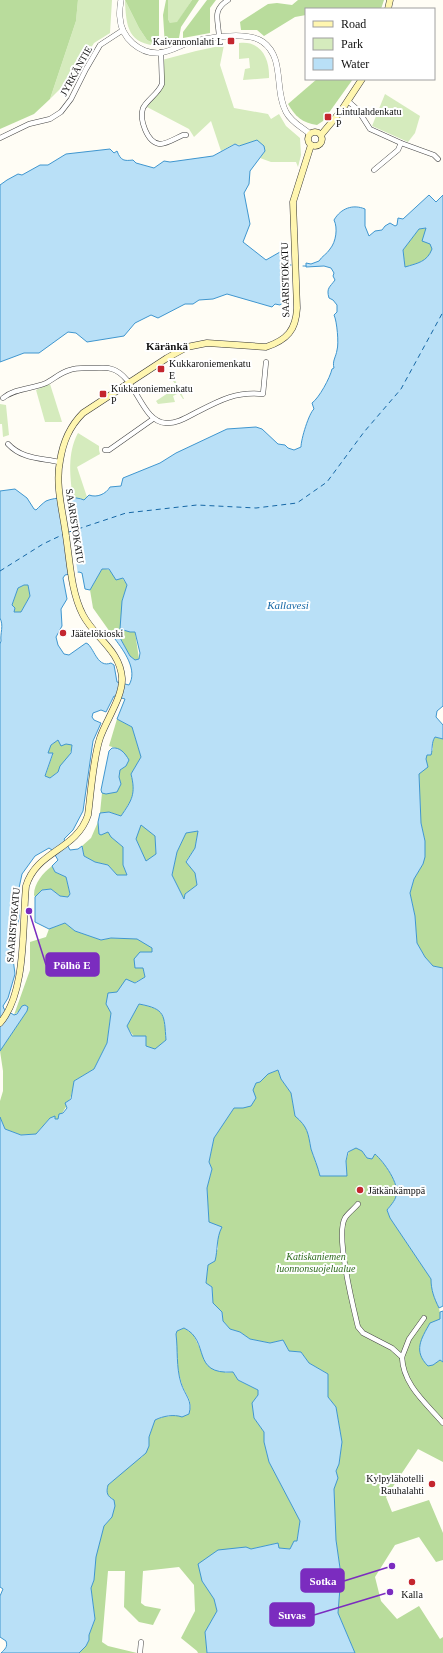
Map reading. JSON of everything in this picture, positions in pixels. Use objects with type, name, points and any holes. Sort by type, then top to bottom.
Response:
[{"type":"main road","points":[[321,135],[348,101],[361,80]]},
{"type":"main road","points":[[317,132],[321,135],[322,141],[320,145],[311,145],[308,140],[310,134],[317,132]]},
{"type":"main road","name":"SAARISTOKATU","points":[[0,1023],[11,1007],[18,986],[26,886],[28,878],[34,868],[49,855],[71,841],[84,826],[98,746],[116,701],[122,680],[121,668],[116,656],[96,634],[84,617],[75,593],[58,482],[59,462],[66,437],[74,422],[83,413],[187,346],[207,343],[266,347],[275,344],[292,331],[296,322],[298,308],[293,202],[311,145]]},
{"type":"street","points":[[121,0],[120,18],[123,30],[135,45],[143,50],[161,52],[191,42],[219,38],[248,37],[261,41],[267,45],[272,51],[276,61],[281,99],[286,113],[296,124],[310,134]]},
{"type":"street","points":[[219,38],[217,11],[221,4],[228,0]]},
{"type":"street","name":"JYRKÄNTIE","points":[[0,138],[29,124],[50,119],[61,112],[71,99],[86,69],[100,46],[123,30]]},
{"type":"street","points":[[161,52],[162,84],[142,111],[145,129],[148,137],[156,143],[163,144],[186,135]]},
{"type":"street","points":[[348,101],[358,110],[370,129],[400,143],[434,155],[438,159]]},
{"type":"street","points":[[374,170],[398,150],[400,143]]},
{"type":"street","points":[[3,398],[7,395],[41,385],[63,372],[72,369],[106,368],[119,372],[129,383],[153,419],[167,423],[177,422],[232,396],[250,392],[263,394],[266,362]]},
{"type":"street","points":[[106,450],[109,450],[153,419]]},
{"type":"street","points":[[8,444],[24,456],[59,462]]},
{"type":"street","points":[[358,1204],[345,1219],[342,1235],[342,1250],[358,1327],[363,1333],[392,1348],[402,1357]]},
{"type":"street","points":[[424,1318],[409,1339],[402,1357],[403,1368],[409,1384],[443,1423]]},
{"type":"street","points":[[140,1653],[141,1642]]},
{"type":"green space","points":[[0,0],[78,0],[76,21],[50,99],[34,114],[0,129]]},
{"type":"green space","points":[[78,0],[112,0],[110,33],[94,43],[75,74],[50,99],[76,21]]},
{"type":"green space","points":[[125,0],[139,28],[147,40],[159,46],[149,45],[135,38],[128,26]]},
{"type":"green space","points":[[125,0],[159,0],[159,46],[147,40],[139,28]]},
{"type":"green space","points":[[166,0],[168,0],[168,19],[170,23],[177,22],[192,0],[199,0],[181,27],[179,38],[165,46],[163,15]]},
{"type":"green space","points":[[168,0],[192,0],[177,23],[170,23],[168,19]]},
{"type":"green space","points":[[207,0],[216,0],[210,8],[210,33],[183,38],[183,32]]},
{"type":"green space","points":[[298,0],[384,0],[381,8],[305,8],[305,15],[295,17],[264,36],[257,30],[241,30],[240,22],[268,4],[277,3],[292,5]]},
{"type":"green space","points":[[239,43],[253,45],[263,52],[268,64],[269,78],[243,80],[245,69],[250,68],[249,58],[239,59]]},
{"type":"green space","points":[[224,45],[220,65],[234,108],[268,114],[271,119],[279,114],[286,126],[300,138],[301,155],[298,167],[296,162],[271,162],[260,158],[265,151],[264,146],[234,144],[221,151],[211,121],[194,137],[189,129],[147,107],[162,89],[162,60]]},
{"type":"green space","points":[[316,80],[352,80],[323,121],[317,125],[303,121],[293,112],[288,104]]},
{"type":"green space","points":[[385,94],[420,116],[415,133],[408,142],[372,126]]},
{"type":"green space","points":[[427,228],[432,247],[430,255],[423,261],[405,267],[403,250],[419,229]]},
{"type":"green space","points":[[175,380],[184,399],[179,393],[173,396],[175,402],[158,404],[156,401],[177,387],[173,381]]},
{"type":"green space","points":[[50,384],[62,422],[45,422],[36,390]]},
{"type":"green space","points":[[0,404],[6,405],[9,435],[3,437],[2,424],[0,424]]},
{"type":"green space","points":[[78,433],[99,446],[100,454],[77,467],[87,497],[84,500],[73,499],[71,482],[70,465],[72,449]]},
{"type":"green space","points":[[102,569],[110,570],[117,574],[127,585],[122,601],[135,632],[139,659],[135,660],[130,656],[119,636],[115,639],[93,608],[90,590]]},
{"type":"green space","points":[[28,585],[30,596],[21,612],[14,612],[12,605],[18,588]]},
{"type":"green space","points":[[117,719],[132,727],[141,757],[131,774],[133,792],[128,806],[121,816],[109,812],[100,813],[102,793],[110,793],[121,784],[119,777],[120,770],[126,766],[116,748],[109,746]]},
{"type":"green space","points":[[435,737],[443,739],[443,968],[433,966],[425,957],[417,943],[415,916],[410,893],[414,879],[423,864],[425,841],[421,823],[419,774],[427,755],[433,750],[433,741]]},
{"type":"green space","points":[[58,740],[72,745],[70,755],[58,772],[50,778],[45,777],[53,754],[48,753],[51,745]]},
{"type":"green space","points":[[98,822],[98,828],[101,835],[108,831],[111,837],[123,847],[123,865],[127,875],[117,875],[108,865],[95,862],[84,856],[82,846],[91,838]]},
{"type":"green space","points":[[141,824],[155,836],[156,854],[146,862],[136,839]]},
{"type":"green space","points":[[198,831],[195,848],[186,861],[195,873],[197,885],[185,894],[184,899],[172,875],[177,852],[186,833]]},
{"type":"green space","points":[[52,866],[55,872],[66,877],[70,895],[68,897],[60,896],[51,889],[42,890],[35,897],[34,891],[37,882]]},
{"type":"green space","points":[[65,923],[75,931],[101,940],[111,938],[137,939],[152,947],[152,952],[143,968],[145,977],[117,992],[106,1004],[111,1013],[107,1043],[94,1069],[74,1081],[67,1106],[58,1120],[55,1119],[55,1117],[50,1118],[36,1134],[21,1135],[5,1129],[0,1117],[0,1101],[3,1091],[3,1071],[0,1051],[27,1011],[20,1010],[14,1015],[30,970],[30,942],[46,937],[49,929]]},
{"type":"green space","points":[[139,1004],[159,1011],[164,1019],[166,1040],[155,1050],[138,1041],[127,1026]]},
{"type":"green space","name":"Katiskaniemen luonnonsuojelualue","points":[[278,1070],[281,1079],[291,1093],[295,1116],[303,1123],[307,1130],[311,1149],[320,1176],[347,1176],[346,1161],[349,1152],[356,1147],[362,1151],[367,1158],[375,1154],[383,1162],[396,1186],[397,1191],[395,1200],[387,1210],[390,1218],[431,1279],[432,1290],[439,1308],[441,1319],[433,1365],[440,1360],[443,1362],[443,1462],[418,1449],[386,1497],[392,1512],[429,1500],[443,1533],[443,1560],[436,1562],[419,1537],[395,1545],[375,1577],[381,1601],[397,1619],[419,1606],[440,1639],[443,1637],[443,1653],[355,1653],[338,1613],[341,1575],[336,1540],[334,1488],[338,1478],[336,1471],[339,1464],[342,1442],[336,1407],[328,1397],[328,1374],[309,1363],[301,1352],[289,1351],[283,1340],[270,1343],[250,1339],[240,1332],[230,1329],[223,1321],[222,1312],[213,1303],[212,1287],[206,1283],[208,1265],[218,1249],[218,1235],[221,1228],[209,1223],[207,1188],[212,1169],[209,1162],[214,1138],[234,1108],[243,1108],[256,1083],[260,1082],[268,1074]]},
{"type":"green space","points":[[184,1328],[193,1334],[201,1351],[226,1373],[233,1372],[238,1380],[258,1390],[258,1395],[252,1403],[254,1418],[264,1432],[264,1442],[269,1462],[300,1521],[297,1541],[294,1542],[290,1549],[278,1548],[278,1543],[251,1549],[202,1581],[214,1599],[217,1611],[205,1632],[207,1653],[198,1653],[181,1638],[195,1611],[194,1585],[179,1567],[143,1571],[141,1603],[145,1606],[161,1609],[153,1625],[139,1622],[124,1607],[125,1571],[108,1571],[102,1642],[108,1646],[137,1653],[79,1653],[86,1646],[89,1640],[89,1635],[95,1619],[91,1588],[94,1580],[95,1557],[104,1526],[112,1517],[114,1500],[108,1496],[108,1485],[135,1461],[142,1457],[149,1446],[149,1437],[155,1420],[163,1417],[189,1414],[190,1404],[182,1386],[177,1358],[176,1334],[177,1331]]},
{"type":"water","points":[[257,140],[264,146],[265,151],[250,171],[249,184],[244,193],[250,224],[243,242],[266,260],[287,248],[288,265],[285,301],[280,305],[275,304],[272,307],[227,294],[213,299],[199,300],[193,304],[185,304],[158,318],[151,315],[135,323],[124,336],[87,342],[76,333],[68,332],[39,353],[24,353],[0,362],[0,185],[18,174],[22,175],[40,165],[48,165],[66,154],[110,149],[114,153],[117,151],[123,160],[133,160],[136,163],[154,168],[164,161],[170,162],[213,156],[235,144],[239,146]]},
{"type":"water","name":"Kallavesi","points":[[429,195],[436,202],[443,195],[443,706],[437,711],[436,717],[443,725],[443,739],[435,737],[431,755],[427,755],[426,759],[428,767],[419,774],[421,823],[425,841],[425,857],[423,864],[414,879],[410,893],[415,916],[417,943],[425,957],[433,966],[443,968],[443,1306],[439,1308],[433,1294],[431,1279],[390,1218],[387,1210],[395,1200],[397,1191],[396,1186],[383,1162],[375,1154],[372,1159],[367,1158],[362,1151],[356,1148],[348,1152],[346,1161],[347,1176],[320,1176],[307,1131],[303,1124],[295,1116],[291,1093],[281,1079],[278,1070],[268,1074],[260,1082],[256,1083],[253,1090],[256,1098],[251,1106],[234,1108],[214,1138],[209,1162],[212,1169],[207,1188],[209,1222],[222,1227],[219,1235],[215,1261],[208,1265],[206,1283],[212,1287],[213,1303],[222,1312],[223,1321],[230,1329],[240,1332],[250,1339],[270,1343],[283,1340],[289,1351],[301,1352],[309,1363],[328,1374],[328,1397],[336,1407],[342,1442],[339,1464],[336,1471],[338,1478],[334,1489],[336,1540],[341,1575],[338,1613],[355,1653],[207,1653],[205,1632],[217,1611],[214,1599],[202,1581],[198,1564],[218,1550],[246,1547],[251,1549],[278,1543],[279,1548],[290,1549],[294,1541],[297,1541],[300,1521],[269,1462],[264,1442],[264,1432],[254,1418],[252,1403],[258,1395],[258,1390],[238,1380],[233,1372],[220,1372],[211,1368],[202,1356],[197,1341],[192,1334],[184,1328],[177,1331],[176,1334],[177,1358],[181,1383],[190,1405],[189,1414],[182,1417],[161,1417],[155,1420],[149,1437],[149,1446],[146,1453],[108,1485],[108,1494],[114,1500],[115,1506],[112,1517],[104,1526],[96,1557],[94,1580],[91,1588],[95,1619],[86,1646],[79,1653],[1,1653],[7,1645],[6,1641],[0,1637],[0,1596],[3,1589],[0,1587],[0,1117],[5,1129],[21,1135],[36,1134],[50,1118],[55,1116],[55,1119],[58,1119],[59,1114],[63,1113],[67,1108],[65,1103],[71,1099],[74,1081],[94,1069],[107,1043],[111,1013],[106,1004],[108,993],[117,992],[126,979],[135,983],[145,977],[143,968],[135,968],[134,959],[140,952],[152,952],[152,948],[137,939],[111,938],[101,940],[75,931],[65,923],[49,929],[35,922],[35,897],[42,890],[51,889],[60,896],[68,897],[70,894],[66,877],[55,872],[52,866],[58,860],[52,850],[49,848],[35,856],[22,874],[19,888],[19,918],[12,951],[15,974],[8,998],[3,1006],[4,1009],[14,1015],[17,1014],[22,1006],[25,1005],[28,1007],[27,1011],[0,1051],[0,644],[2,627],[0,618],[0,491],[15,489],[27,498],[36,510],[46,501],[55,499],[71,498],[84,500],[89,495],[98,496],[104,493],[110,487],[121,486],[123,478],[160,463],[176,453],[227,429],[256,427],[262,429],[278,444],[285,445],[294,450],[301,447],[306,426],[314,409],[312,403],[321,392],[332,369],[334,368],[334,361],[338,347],[337,327],[334,315],[337,312],[337,305],[329,298],[328,292],[335,280],[333,276],[334,273],[331,268],[324,266],[306,267],[306,263],[311,264],[319,261],[329,251],[334,243],[336,235],[334,220],[340,213],[348,208],[356,207],[365,209],[365,226],[369,236],[375,231],[382,230],[390,223],[395,226],[397,225],[398,218],[403,219]],"holes":[[[426,228],[422,241],[430,244],[432,249],[428,257],[422,261],[405,267],[403,250],[419,229]],[[102,569],[109,569],[116,580],[123,578],[127,585],[122,601],[120,629],[135,632],[140,653],[139,659],[135,660],[130,656],[119,636],[115,639],[126,655],[131,667],[132,673],[129,685],[117,682],[114,665],[100,661],[88,644],[86,643],[69,655],[64,654],[58,645],[56,637],[62,626],[61,609],[67,599],[63,578],[65,575],[79,572],[82,573],[85,589],[90,590]],[[28,585],[30,596],[21,612],[14,612],[15,608],[12,605],[18,588]],[[114,696],[125,699],[117,719],[132,727],[141,757],[131,774],[133,792],[125,810],[121,816],[109,812],[100,813],[98,822],[99,834],[101,835],[108,832],[111,837],[123,847],[123,865],[127,875],[117,875],[108,865],[95,862],[84,856],[82,846],[78,849],[70,850],[64,839],[73,830],[83,811],[93,741],[101,723],[94,720],[92,717],[93,713],[101,710],[106,712]],[[58,740],[61,746],[66,744],[72,745],[71,753],[60,766],[58,772],[50,778],[45,776],[53,753],[48,753],[51,745]],[[141,825],[155,836],[156,854],[146,861],[136,839]],[[198,831],[195,848],[186,862],[195,873],[197,885],[185,894],[184,899],[172,875],[177,852],[186,833]],[[139,1004],[154,1008],[162,1014],[165,1025],[166,1040],[155,1049],[146,1046],[146,1036],[132,1036],[127,1026]]]},
{"type":"water","points":[[112,748],[117,748],[122,751],[129,760],[126,766],[120,770],[119,777],[121,784],[117,792],[106,794],[102,793],[101,790],[109,751]]},
{"type":"water","points":[[443,1311],[443,1362],[440,1360],[433,1365],[428,1366],[423,1361],[421,1355],[421,1340],[430,1323],[440,1319],[440,1312]]},
{"type":"pier","points":[[65,495],[78,574],[69,576],[57,497]]},
{"type":"ferry route","points":[[69,532],[126,513],[197,505],[256,508],[297,503],[327,482],[364,432],[401,389],[443,312]]},
{"type":"ferry route","points":[[0,571],[43,544],[64,534]]},
{"type":"place","name":"Kaivannonlahti L","points":[[231,41]]},
{"type":"place","name":"Lintulahdenkatu P","points":[[328,117]]},
{"type":"place","name":"Kukkaroniemenkatu E","points":[[161,369]]},
{"type":"place","name":"Kukkaroniemenkatu P","points":[[103,394]]},
{"type":"place","name":"Jäätelökioski","points":[[63,633]]},
{"type":"place","name":"Pölhö E","points":[[29,911]]},
{"type":"place","name":"Jätkänkämppä","points":[[360,1190]]},
{"type":"place","name":"Kylpylähotelli Rauhalahti","points":[[432,1484]]},
{"type":"place","name":"Sotka","points":[[392,1566]]},
{"type":"place","name":"Kalla","points":[[412,1582]]},
{"type":"place","name":"Suvas","points":[[390,1592]]},
{"type":"district","name":"Käränkä","points":[[167,346]]}]
